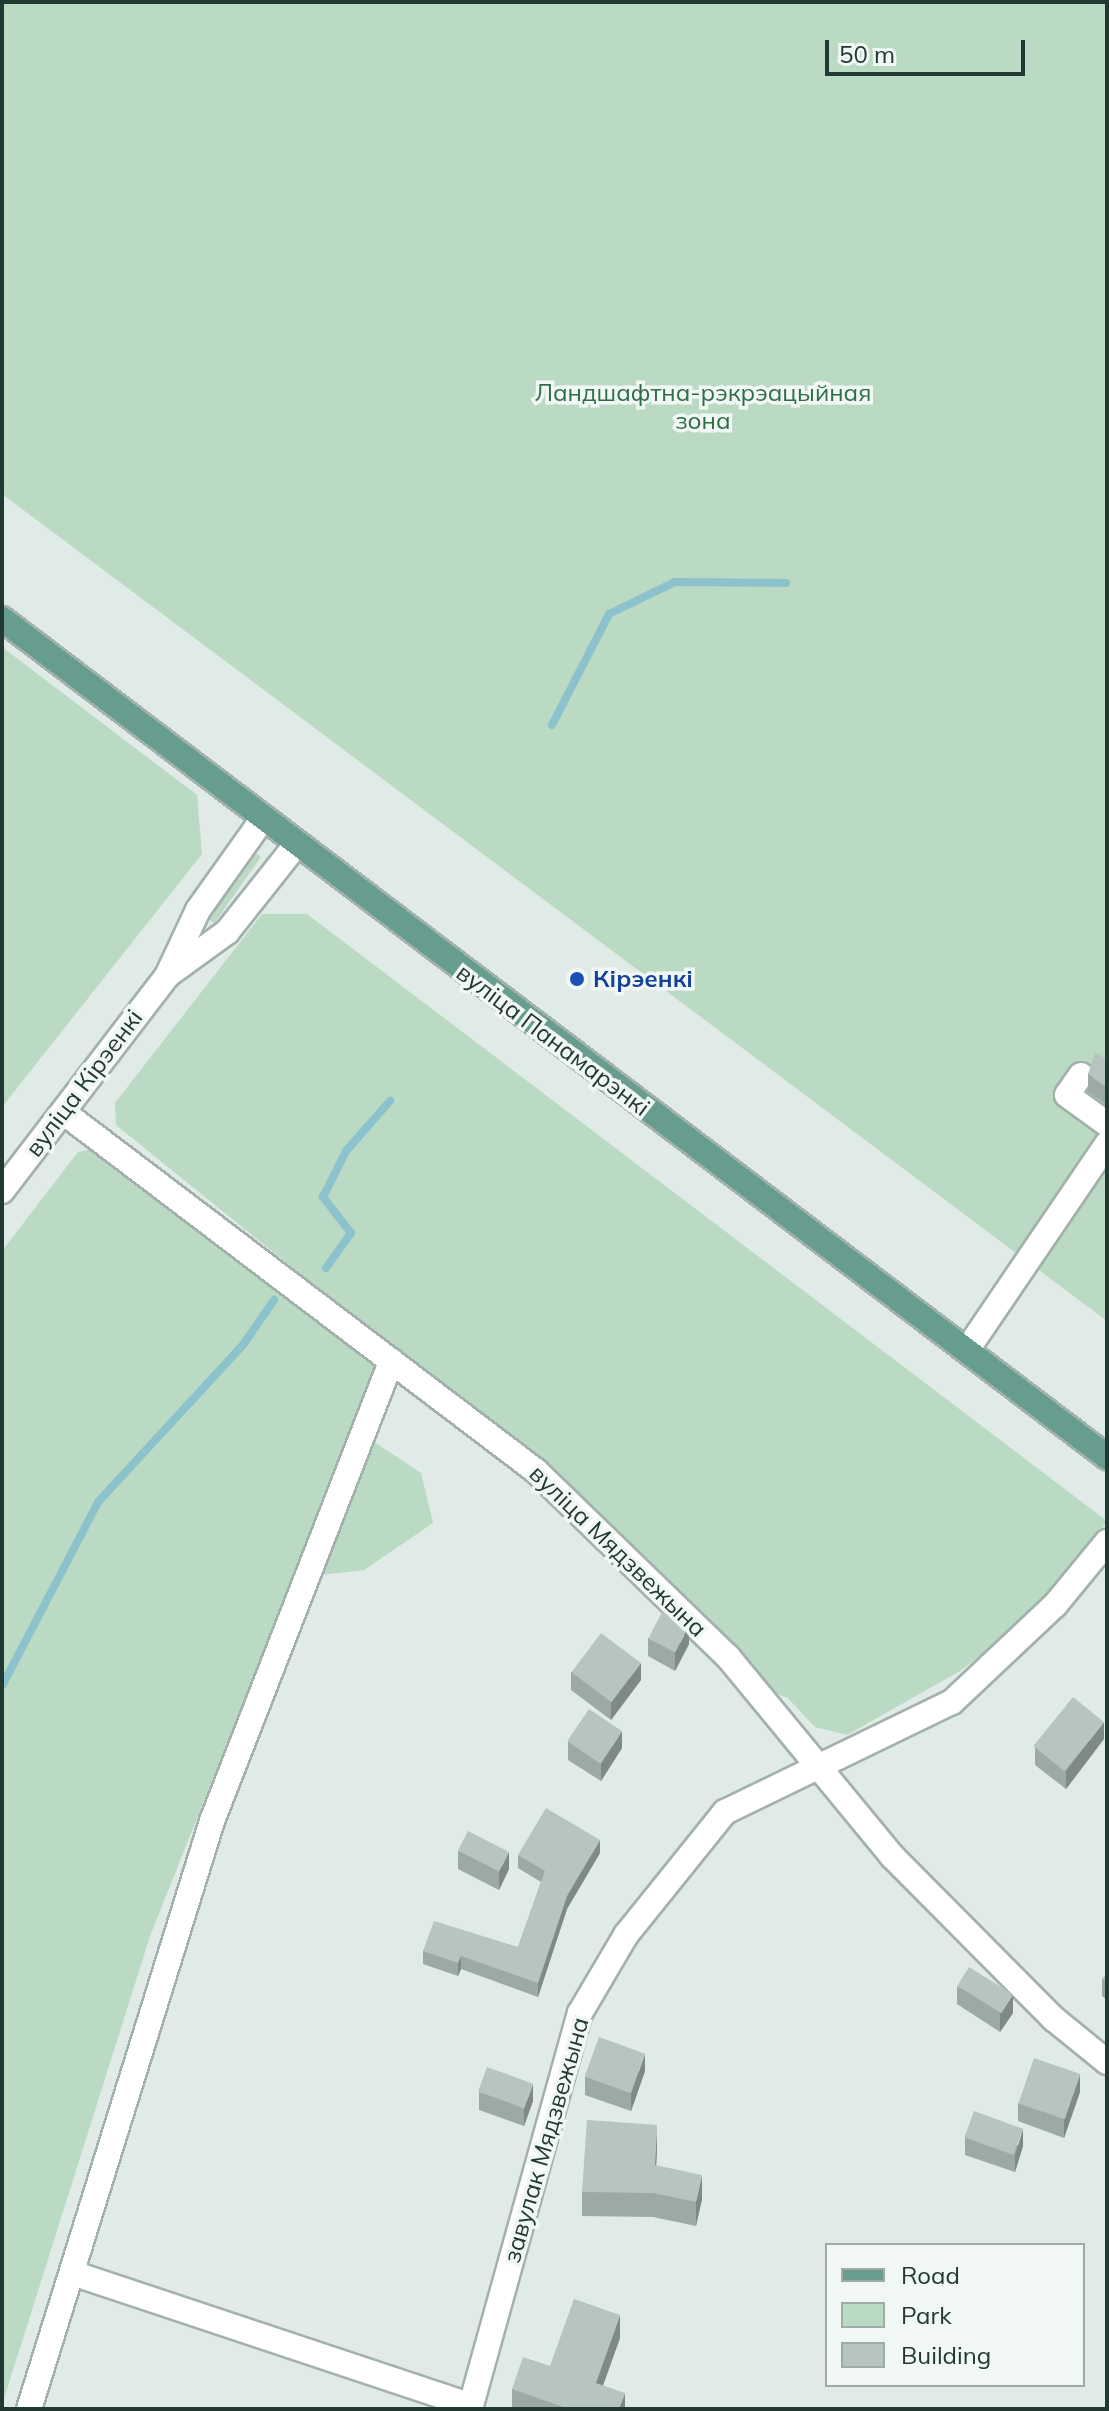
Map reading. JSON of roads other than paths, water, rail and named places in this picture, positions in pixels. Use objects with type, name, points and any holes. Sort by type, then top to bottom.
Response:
[{"type":"main road","name":"вуліца Панамарэнкі","points":[[2,619],[262,820],[1107,1457]]},
{"type":"street","name":"вуліца Кірэенкі","points":[[2,1191],[167,976],[198,910],[262,820]]},
{"type":"street","name":"вуліца Кірэенкі","points":[[167,976],[227,932],[296,845]]},
{"type":"street","points":[[1081,1075],[1067,1095],[1107,1124]]},
{"type":"street","name":"вуліца Мядзвежына","points":[[63,1112],[536,1471],[728,1657],[816,1768],[892,1856],[1054,2019],[1107,2062]]},
{"type":"street","points":[[967,1350],[1107,1144]]},
{"type":"street","points":[[29,2409],[75,2274],[212,1821],[391,1361]]},
{"type":"street","name":"завулак Мядзвежына","points":[[471,2408],[580,2013],[626,1935],[725,1812],[952,1702],[1055,1605],[1107,1542]]},
{"type":"street","points":[[75,2274],[471,2408]]},
{"type":"waterway","points":[[552,725],[609,614],[675,582],[786,583]]},
{"type":"waterway","points":[[326,1268],[351,1233],[323,1197],[346,1151],[390,1101]]},
{"type":"waterway","points":[[2,1686],[98,1502],[243,1345],[274,1300]]},
{"type":"place","name":"Кірэенкі","points":[[577,979]]},
{"type":"park label","name":"Ландшафтна-рэкрэацыйная зона","points":[[703,407]]}]
